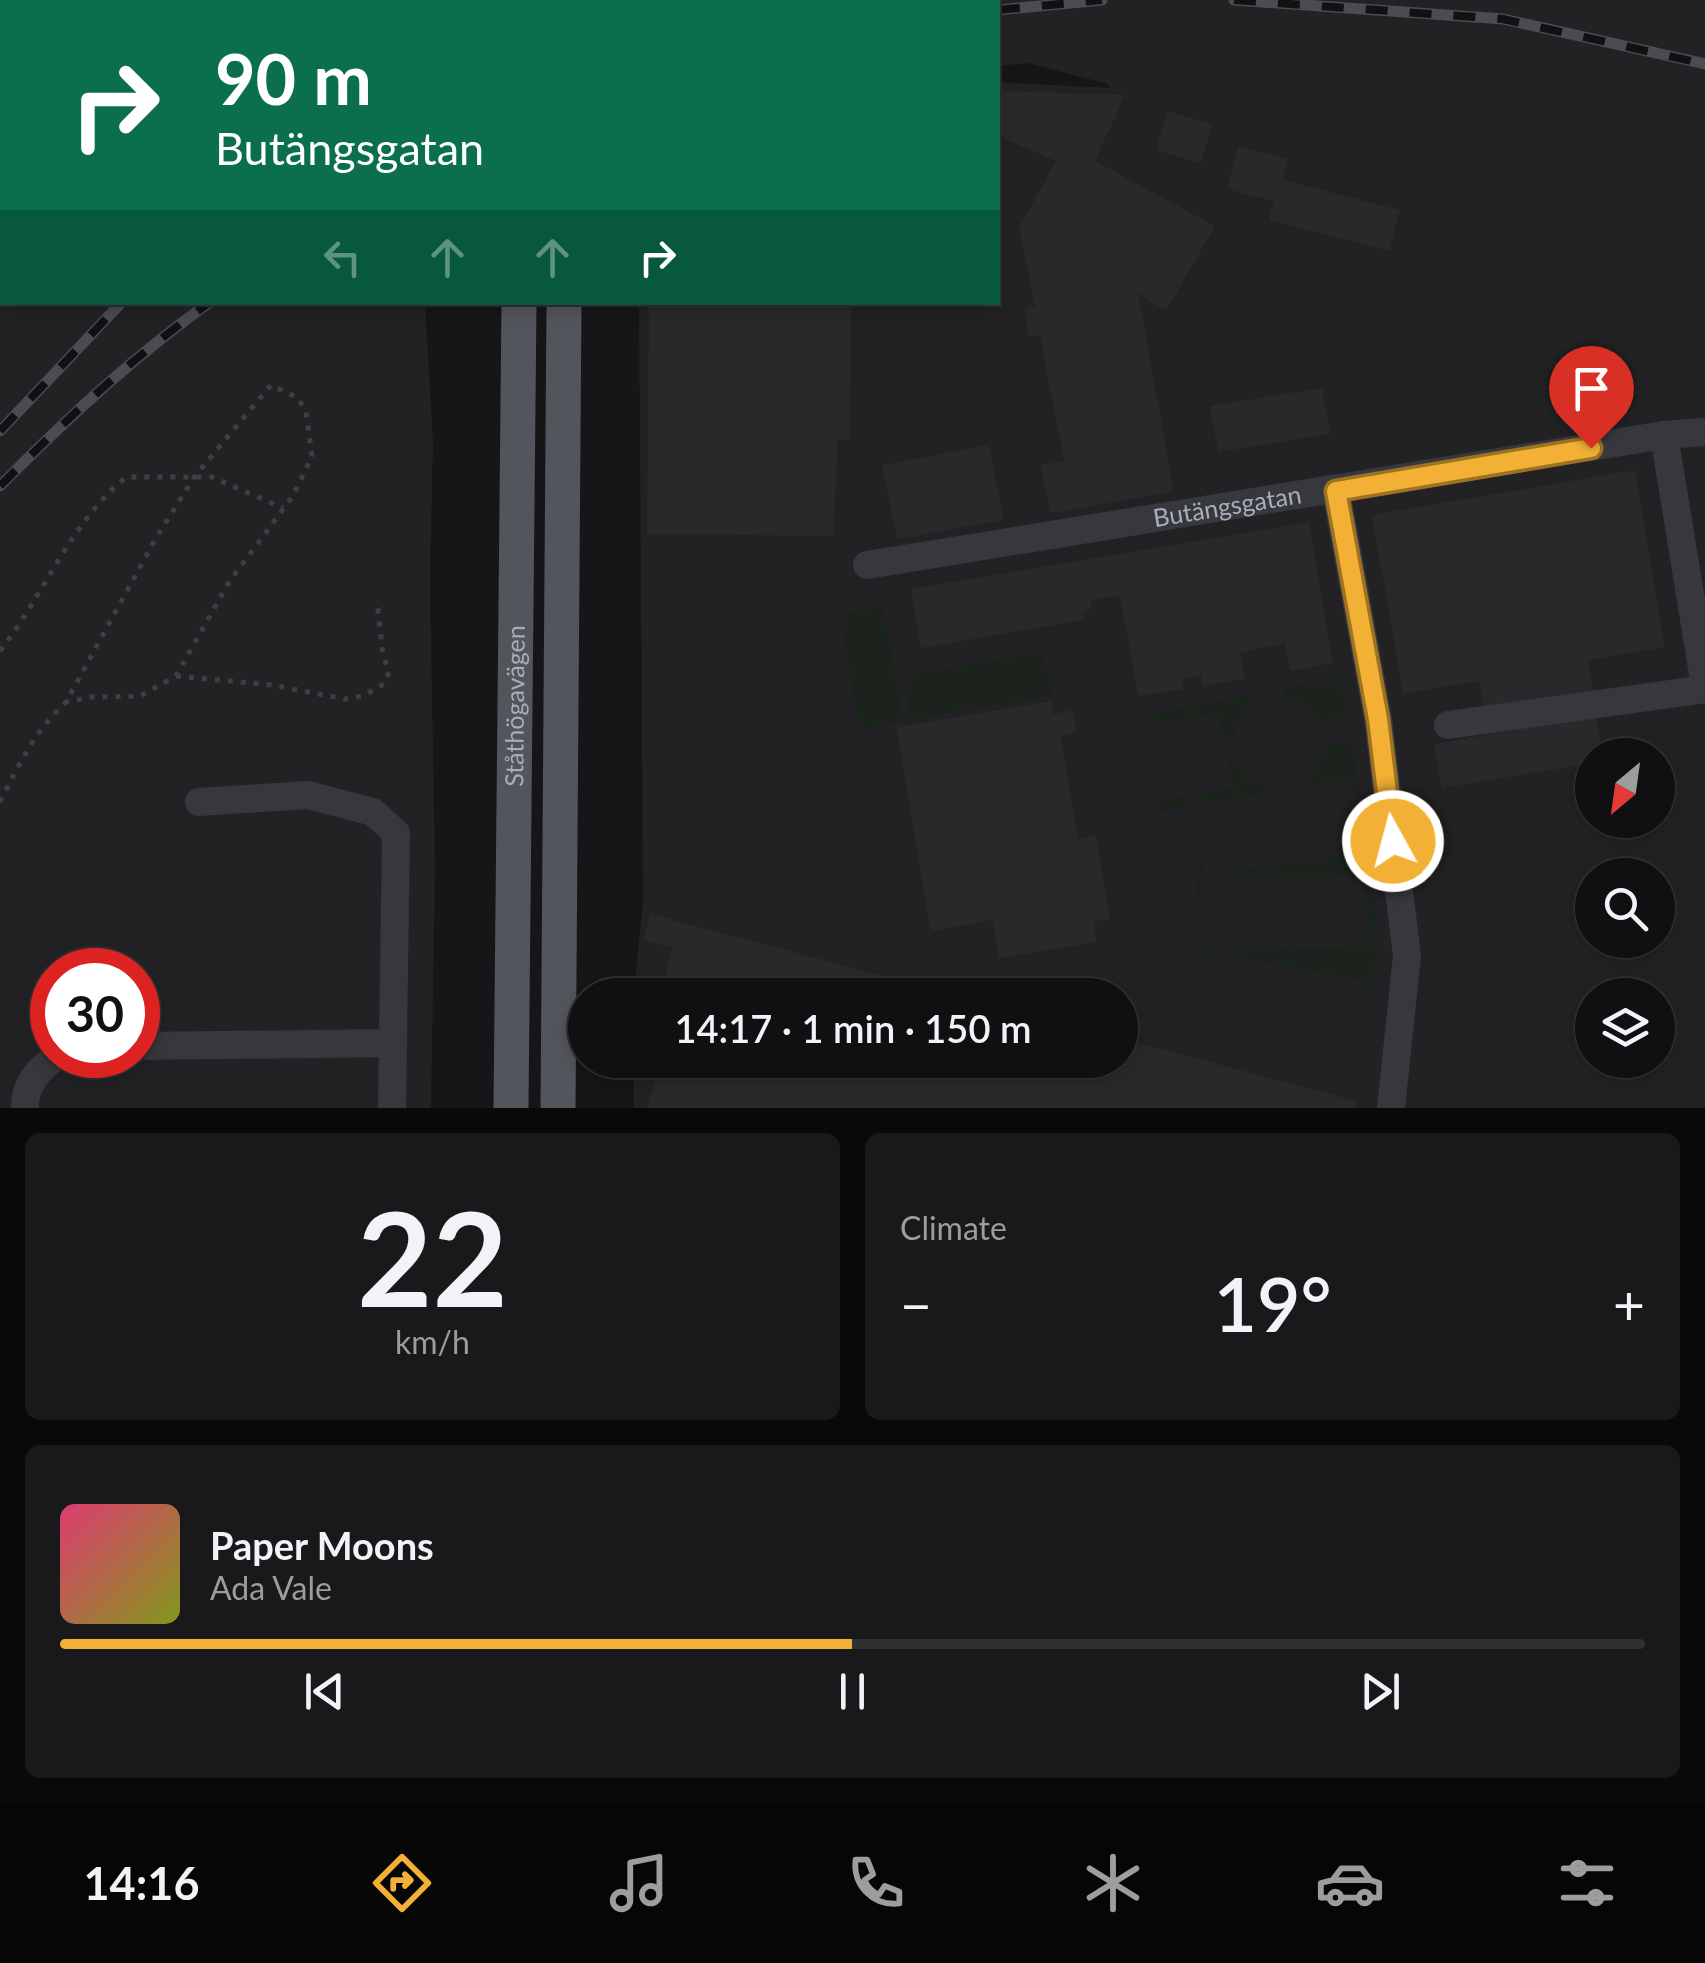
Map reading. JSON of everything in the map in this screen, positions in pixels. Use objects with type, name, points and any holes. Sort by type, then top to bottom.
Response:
[{"type":"main road","name":"Ståthögavägen","points":[[511,1108],[520,305]]},
{"type":"main road","name":"Ståthögavägen","points":[[558,1108],[564,305]]},
{"type":"street","name":"Butängsgatan","points":[[866,565],[1664,435],[1705,432]]},
{"type":"street","points":[[1448,725],[1705,688],[1664,435]]},
{"type":"street","points":[[1336,491],[1378,719],[1407,956],[1392,1108]]},
{"type":"street","points":[[199,802],[308,795],[373,812],[396,832],[392,1108]]},
{"type":"street","points":[[160,1046],[393,1043]]},
{"type":"street","points":[[25,1108],[24,1099],[34,1078]]},
{"type":"path","points":[[0,802],[28,745],[66,702],[156,538],[195,476],[271,385],[298,398],[306,412],[312,456],[303,479],[222,594],[176,676],[140,696],[66,702]]},
{"type":"path","points":[[0,650],[86,518],[126,477],[212,477],[283,508]]},
{"type":"path","points":[[176,676],[272,685],[345,699],[364,696],[384,684],[389,672],[383,655],[377,600]]},
{"type":"shaded area","points":[[1000,0],[1705,0],[1705,1108],[634,1108],[634,1078],[1138,1078],[1138,978],[636,978],[643,900],[639,305],[1000,305],[1000,82],[1110,88],[1108,84],[1028,63],[1000,66]]},
{"type":"shaded area","points":[[0,305],[425,305],[433,441],[430,579],[435,868],[431,1108],[0,1108]]},
{"type":"shaded area","points":[[883,606],[903,721],[859,731],[841,614]]},
{"type":"shaded area","points":[[1043,652],[1052,696],[911,719],[904,675]]},
{"type":"shaded area","points":[[1341,679],[1347,717],[1319,721],[1309,706],[1283,695],[1283,687]]},
{"type":"shaded area","points":[[1255,693],[1257,700],[1243,711],[1233,737],[1224,739],[1218,713],[1146,728],[1144,716]]},
{"type":"shaded area","points":[[1351,741],[1361,801],[1355,801],[1351,780],[1300,787],[1299,783],[1320,762],[1324,745]]},
{"type":"shaded area","points":[[1236,760],[1245,775],[1272,786],[1273,792],[1160,812],[1158,800],[1233,788],[1228,761]]},
{"type":"shaded area","points":[[1365,823],[1377,926],[1374,1004],[1365,1003],[1367,981],[1209,953],[1207,970],[1203,968],[1202,931],[1207,930],[1208,951],[1370,947],[1366,876],[1206,878],[1207,900],[1198,900],[1192,859],[1200,856],[1206,876],[1362,851],[1360,825]]},
{"type":"building","points":[[1000,91],[1125,95],[1095,161],[1215,226],[1166,311],[1138,293],[1174,492],[1051,513],[1040,465],[1064,461],[1040,336],[1029,336],[1025,309],[1035,306],[1019,228],[1056,161],[1000,137]]},
{"type":"building","points":[[1168,111],[1212,124],[1201,164],[1156,150]]},
{"type":"building","points":[[1238,146],[1288,159],[1282,180],[1400,210],[1389,251],[1269,220],[1274,201],[1227,189]]},
{"type":"building","points":[[649,305],[851,305],[850,440],[838,440],[833,536],[647,534]]},
{"type":"building","points":[[1322,388],[1330,434],[1218,452],[1210,406]]},
{"type":"building","points":[[989,445],[1004,520],[897,539],[882,465]]},
{"type":"building","points":[[1635,470],[1665,647],[1588,660],[1593,693],[1484,711],[1479,681],[1403,694],[1372,515]]},
{"type":"building","points":[[1309,522],[1333,663],[1290,671],[1285,644],[1240,652],[1245,679],[1202,686],[1201,675],[1182,679],[1184,689],[1138,696],[1120,595],[1091,600],[1092,609],[1083,610],[1084,620],[921,648],[911,589]]},
{"type":"building","points":[[1051,701],[1053,714],[1073,710],[1077,733],[1061,736],[1078,839],[1096,836],[1110,919],[1093,922],[1097,942],[999,958],[993,920],[931,931],[897,727]]},
{"type":"building","points":[[1596,716],[1600,738],[1575,738],[1575,766],[1442,788],[1434,744]]},
{"type":"building","points":[[650,914],[892,978],[665,978],[673,948],[643,940]]},
{"type":"building","points":[[1138,1043],[1356,1101],[1354,1108],[647,1108],[655,1078],[1138,1078]]},
{"type":"railway","points":[[1000,10],[1102,0]]},
{"type":"railway","points":[[1234,0],[1503,19],[1705,64]]},
{"type":"railway","points":[[0,431],[119,305]]},
{"type":"railway","points":[[0,486],[101,389],[206,305]]},
{"type":"route","points":[[1393,841],[1378,719],[1336,491],[1591,448]]}]
